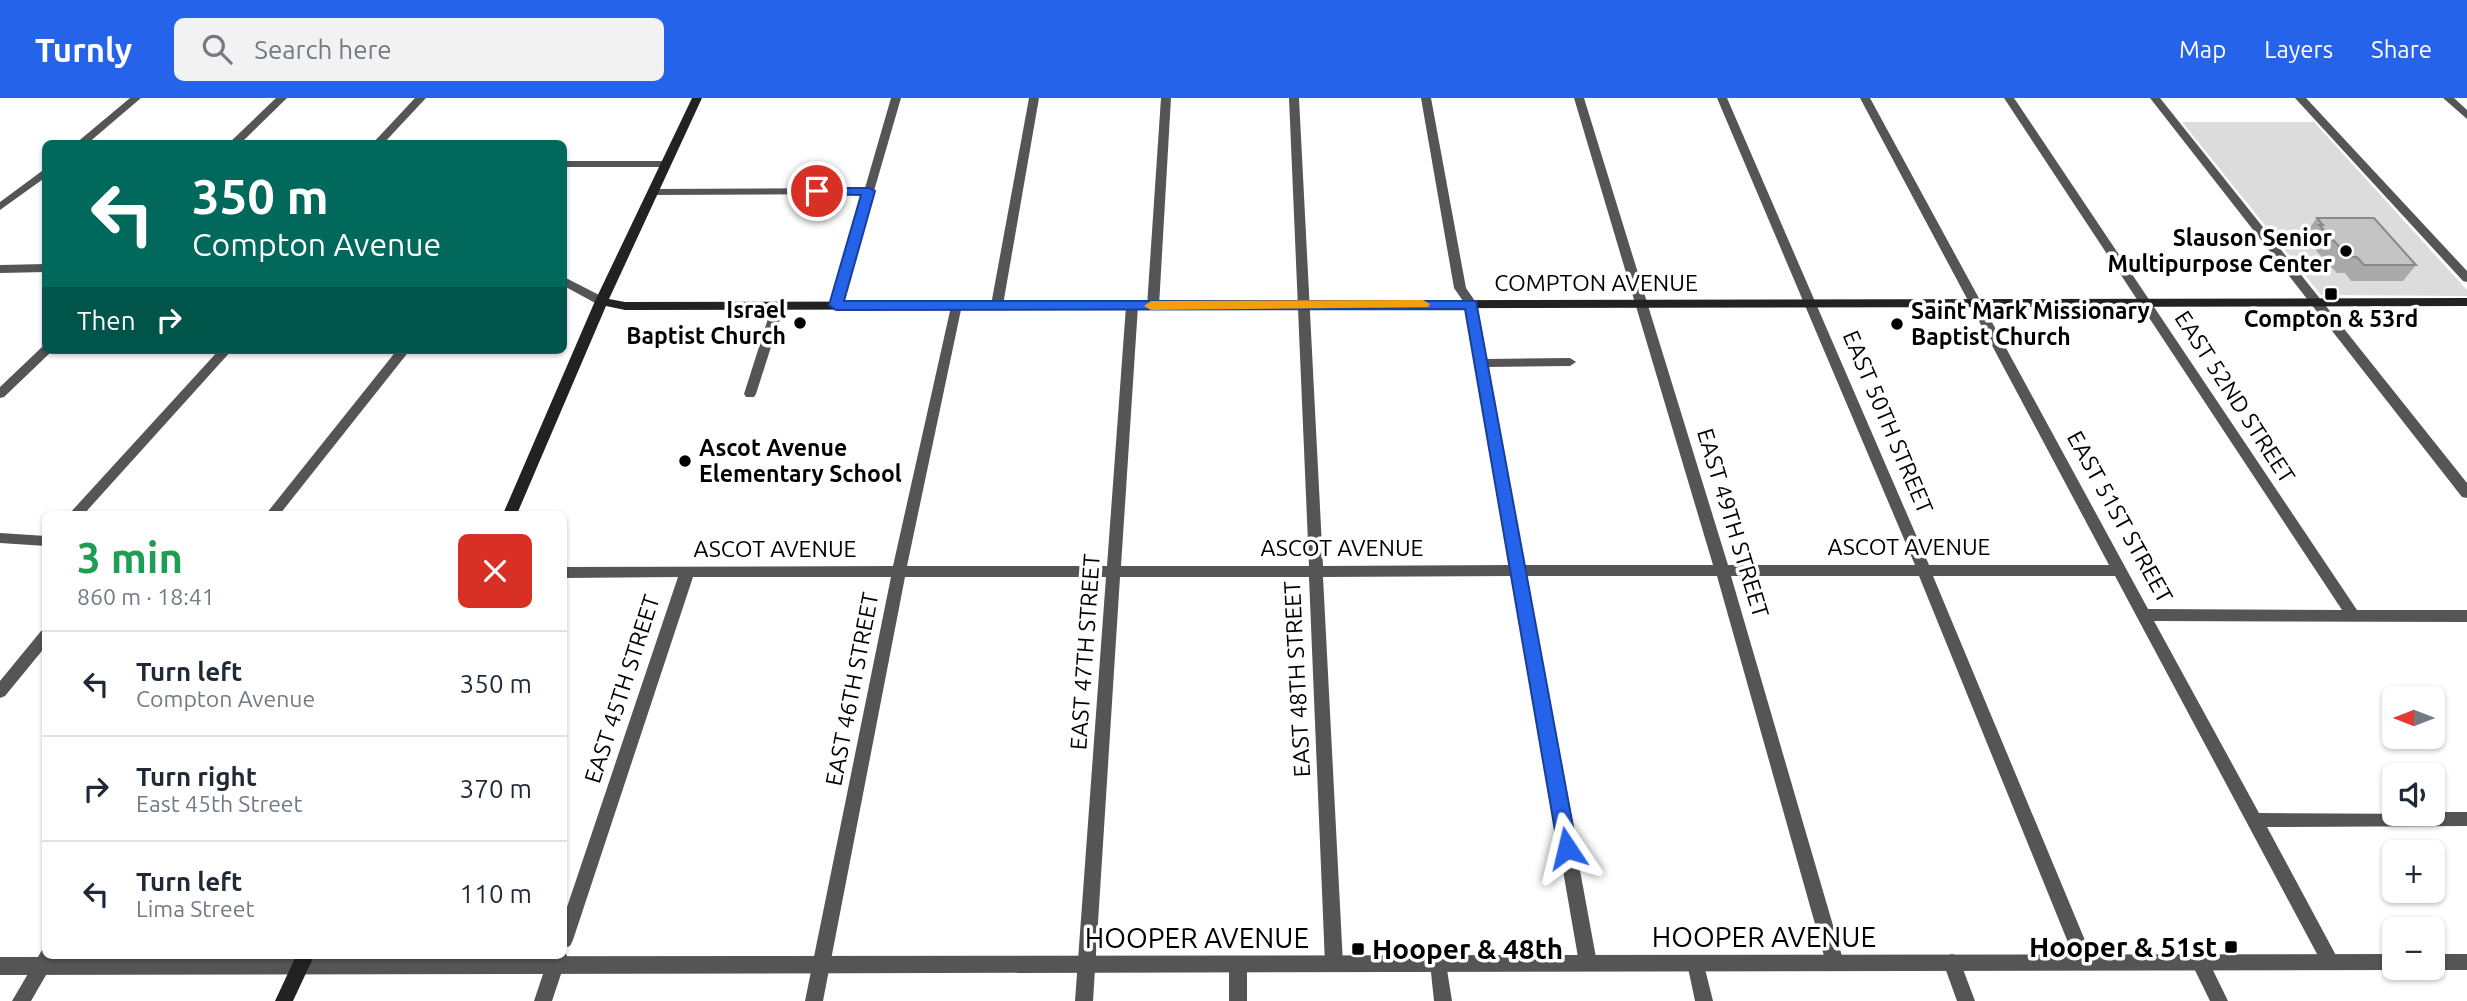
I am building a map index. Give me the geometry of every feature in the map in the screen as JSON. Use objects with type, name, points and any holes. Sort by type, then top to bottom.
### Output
[{"type":"main road","points":[[511,511],[601,301],[697,98]]},
{"type":"main road","name":"COMPTON AVENUE","points":[[601,301],[625,306],[2467,302]]},
{"type":"main road","points":[[284,1001],[302,961]]},
{"type":"street","points":[[85,140],[136,98]]},
{"type":"street","points":[[237,140],[282,98]]},
{"type":"street","points":[[381,140],[421,98]]},
{"type":"street","points":[[836,305],[896,98]]},
{"type":"street","points":[[997,305],[1034,98]]},
{"type":"street","points":[[1153,306],[1166,98]]},
{"type":"street","name":"EAST 48TH STREET","points":[[1294,98],[1334,964]]},
{"type":"street","points":[[1426,98],[1460,288],[1471,304],[1588,963]]},
{"type":"street","name":"EAST 49TH STREET","points":[[1579,98],[1722,570],[1835,963]]},
{"type":"street","name":"EAST 50TH STREET","points":[[1722,98],[1924,570],[2085,962]]},
{"type":"street","name":"EAST 51ST STREET","points":[[1865,98],[2330,961]]},
{"type":"street","name":"EAST 52ND STREET","points":[[2010,98],[2353,615]]},
{"type":"street","points":[[2155,98],[2467,493]]},
{"type":"street","points":[[2300,98],[2467,278]]},
{"type":"street","points":[[2448,98],[2466,114]]},
{"type":"street","points":[[567,164],[666,164]]},
{"type":"street","points":[[0,207],[42,174]]},
{"type":"street","points":[[653,192],[869,191]]},
{"type":"street","points":[[0,269],[42,268]]},
{"type":"street","name":"COMPTON AVENUE","points":[[567,283],[601,301]]},
{"type":"street","name":"EAST 46TH STREET","points":[[814,1001],[899,572],[956,305]]},
{"type":"street","points":[[750,394],[778,306]]},
{"type":"street","name":"EAST 47TH STREET","points":[[1084,1001],[1132,306]]},
{"type":"street","points":[[1,393],[42,354]]},
{"type":"street","points":[[79,511],[222,354]]},
{"type":"street","points":[[275,511],[401,354]]},
{"type":"street","points":[[1482,363],[1570,362]]},
{"type":"street","points":[[0,538],[42,541]]},
{"type":"street","name":"ASCOT AVENUE","points":[[567,572],[2121,570]]},
{"type":"street","name":"EAST 45TH STREET","points":[[567,931],[687,573]]},
{"type":"street","points":[[2145,615],[2467,616]]},
{"type":"street","points":[[0,692],[42,640]]},
{"type":"street","points":[[2255,820],[2467,819]]},
{"type":"street","points":[[543,1001],[557,960]]},
{"type":"street","name":"HOOPER AVENUE","points":[[0,966],[44,961],[557,960],[822,965],[2382,962]]},
{"type":"street","points":[[20,1001],[44,961]]},
{"type":"street","points":[[1952,962],[1966,1001]]},
{"type":"street","points":[[2200,962],[2218,1001]]},
{"type":"street","points":[[2445,962],[2467,962]]},
{"type":"street","points":[[1439,963],[1443,1001]]},
{"type":"street","points":[[1696,963],[1704,1001]]},
{"type":"street","points":[[1238,964],[1238,1001]]},
{"type":"shaded area","points":[[2182,122],[2314,122],[2467,290],[2467,296],[2321,295]]},
{"type":"building","points":[[2317,218],[2374,218],[2416,265],[2364,265],[2357,257],[2349,257],[2319,225],[2323,225]]},
{"type":"slow traffic","points":[[1151,306],[1423,304]]},
{"type":"place","name":"Slauson Senior Multipurpose Center","points":[[2346,251]]},
{"type":"place","name":"Compton & 53rd","points":[[2331,294]]},
{"type":"place","name":"Israel Baptist Church","points":[[800,323]]},
{"type":"place","name":"Saint Mark Missionary Baptist Church","points":[[1897,324]]},
{"type":"place","name":"Ascot Avenue Elementary School","points":[[685,461]]},
{"type":"place","name":"Hooper & 51st","points":[[2231,947]]},
{"type":"place","name":"Hooper & 48th","points":[[1358,949]]},
{"type":"route","points":[[817,191],[869,191],[836,305],[1471,304],[1520,569],[1567,848]]}]
